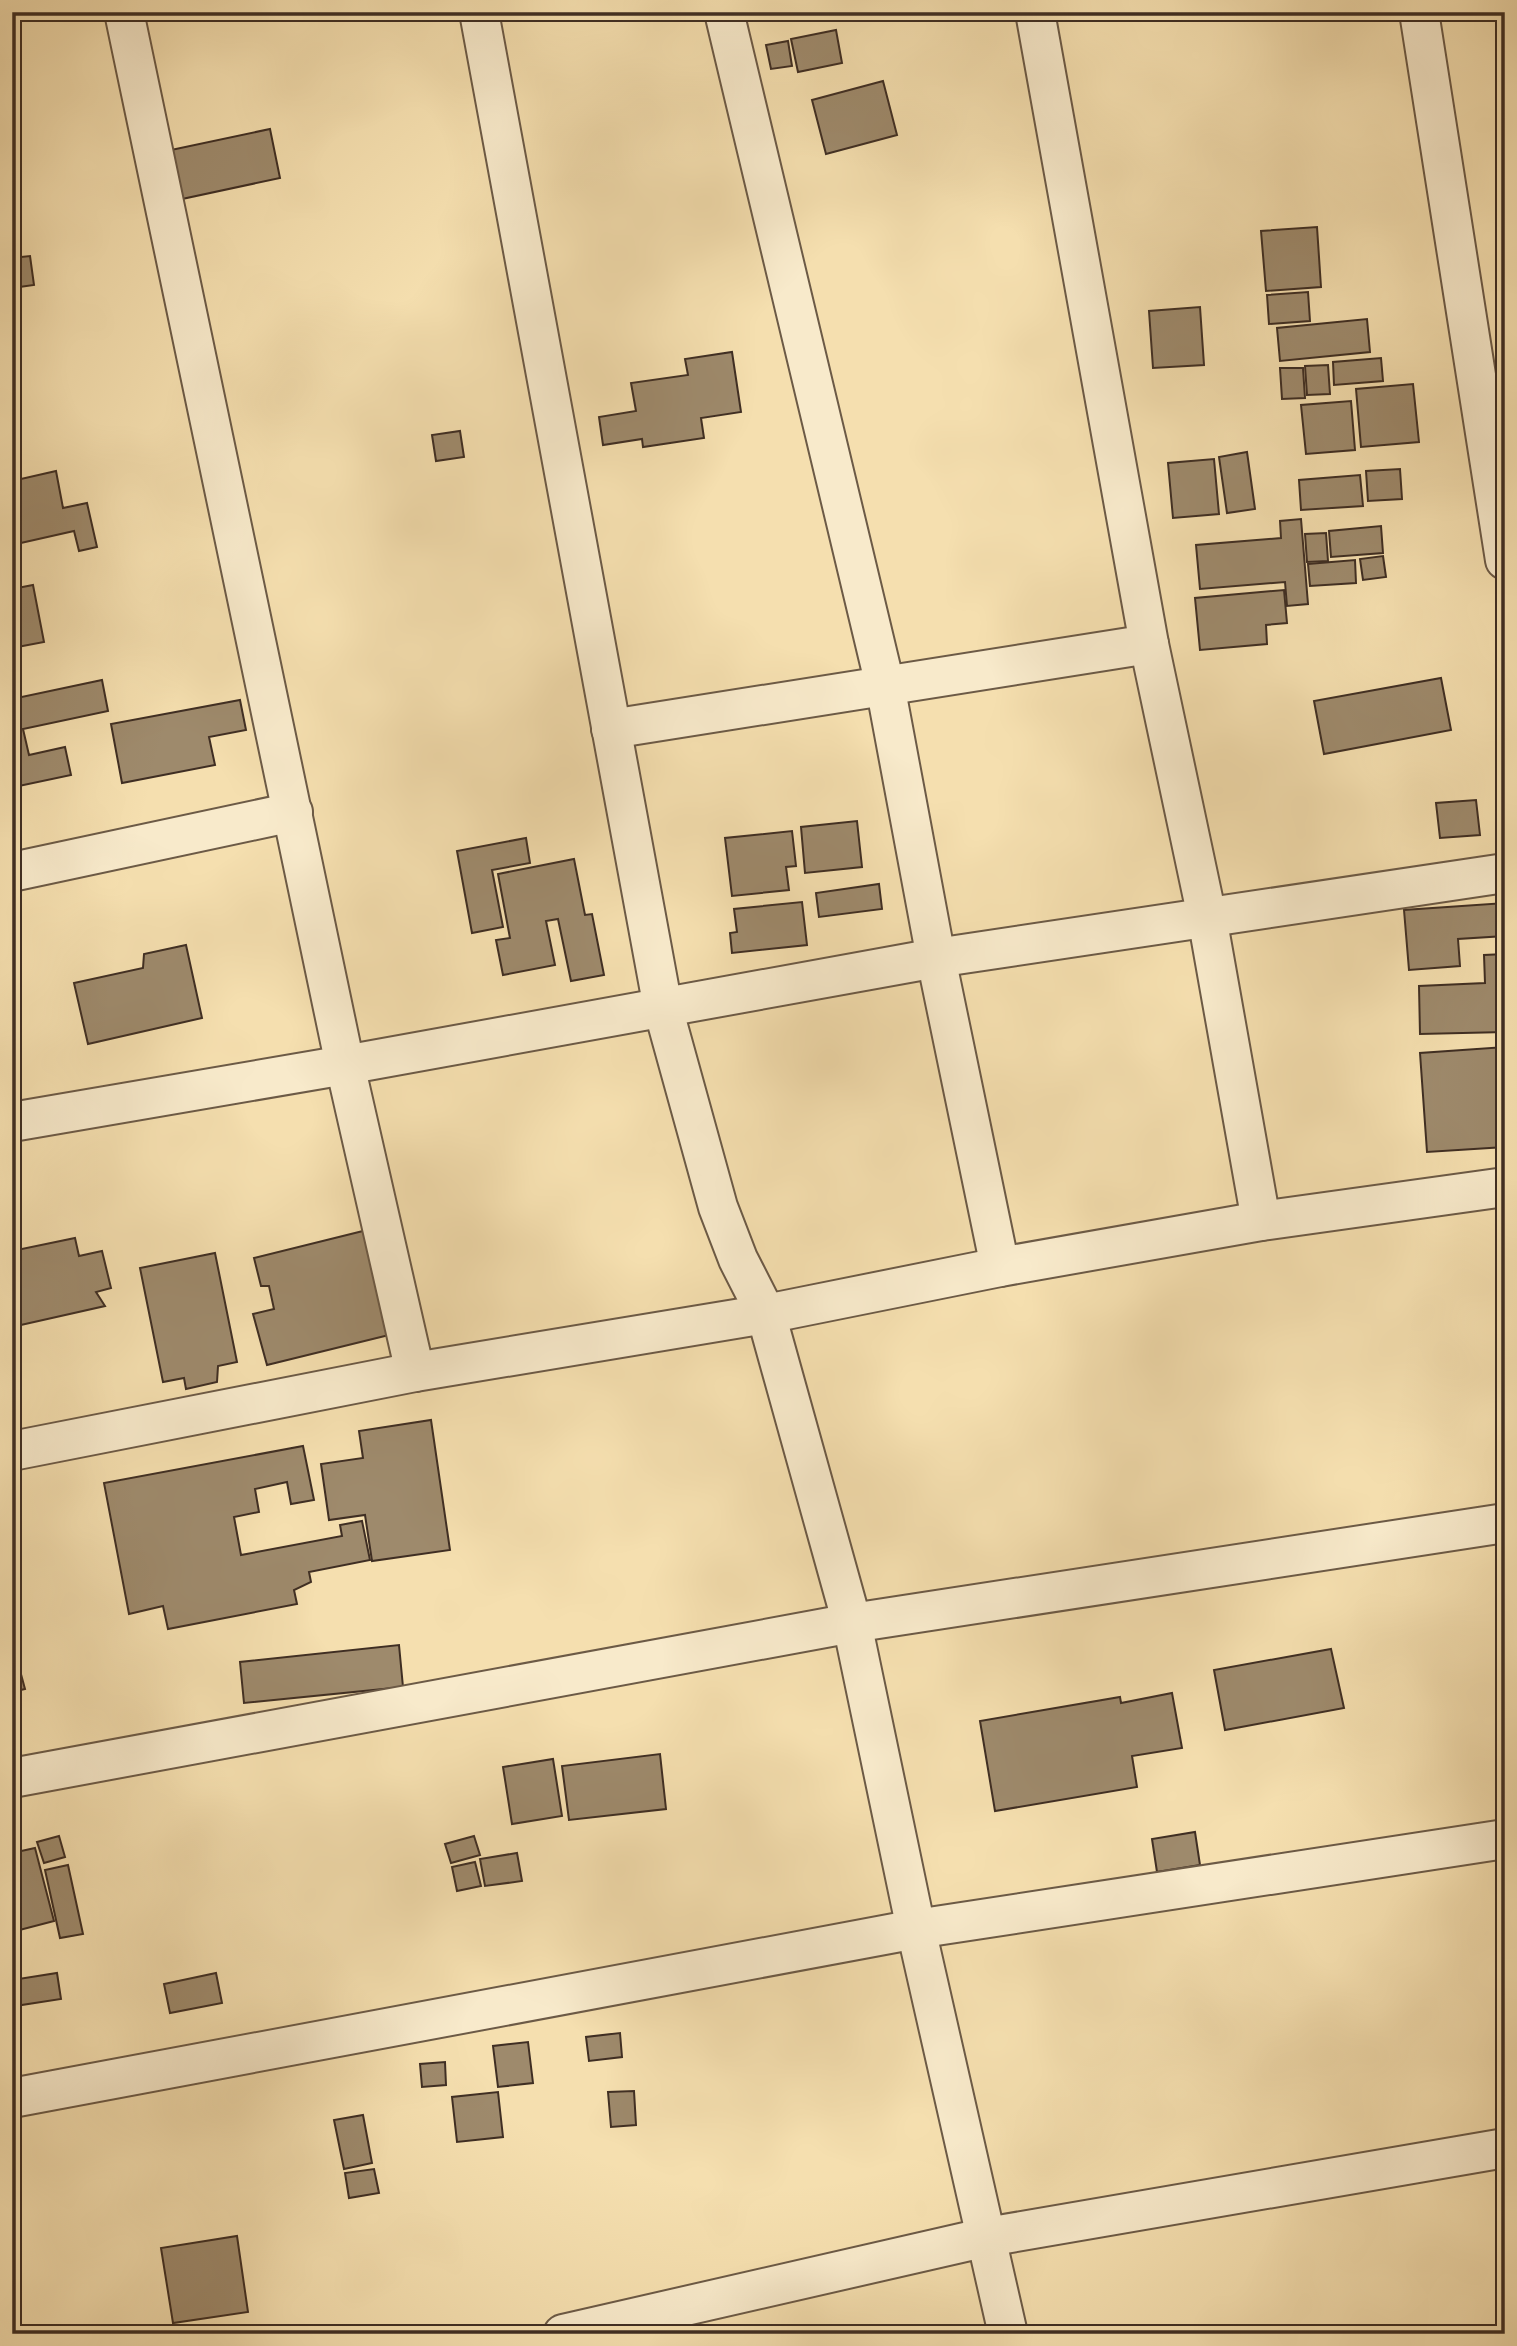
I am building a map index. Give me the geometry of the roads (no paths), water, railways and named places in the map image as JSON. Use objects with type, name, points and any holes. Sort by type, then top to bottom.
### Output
[{"type":"street","points":[[124,12],[345,1065],[415,1372]]},
{"type":"street","points":[[479,12],[663,1008],[718,1207],[738,1259],[766,1314],[852,1623],[916,1929],[1008,2334]]},
{"type":"street","points":[[724,12],[885,685],[936,958],[1000,1267]]},
{"type":"street","points":[[1035,12],[1149,644],[1207,917],[1261,1221]]},
{"type":"street","points":[[1419,12],[1505,560]]},
{"type":"street","points":[[611,729],[1149,644]]},
{"type":"street","points":[[12,872],[293,812]]},
{"type":"street","points":[[12,1122],[936,958],[1505,873]]},
{"type":"street","points":[[12,1451],[415,1372],[766,1314],[1000,1267],[1261,1221],[1505,1187]]},
{"type":"street","points":[[12,1778],[852,1623],[1505,1523]]},
{"type":"street","points":[[12,2098],[916,1929],[1505,1839]]},
{"type":"street","points":[[564,2334],[987,2237],[1505,2148]]}]
